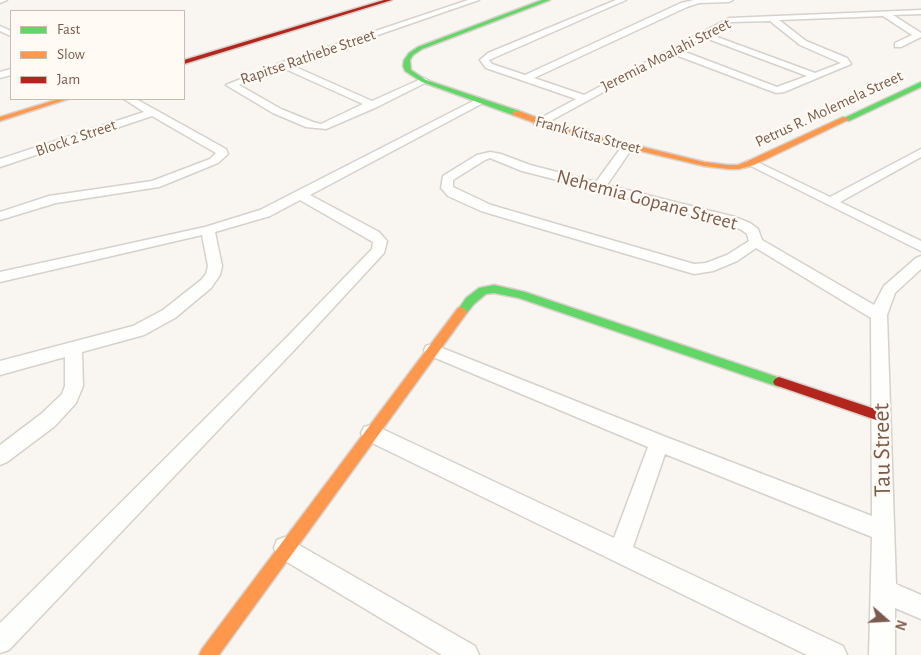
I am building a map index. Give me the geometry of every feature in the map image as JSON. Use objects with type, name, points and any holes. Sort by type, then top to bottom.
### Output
[{"type":"street","points":[[185,62],[389,0]]},
{"type":"street","name":"Rapitse Rathebe Street","points":[[424,81],[327,126],[315,126],[277,111],[231,85],[283,65],[475,0]]},
{"type":"street","name":"Frank Kitsa Street","points":[[548,0],[415,51],[407,60],[406,66],[408,71],[424,81],[539,123],[627,147],[717,166],[739,167],[751,163]]},
{"type":"street","points":[[584,98],[489,66],[484,60],[491,55],[622,0]]},
{"type":"street","points":[[526,78],[684,5],[699,1],[729,0]]},
{"type":"street","name":"Jeremia Moalahi Street","points":[[539,123],[729,20],[921,12]]},
{"type":"street","points":[[884,13],[918,35],[898,45]]},
{"type":"street","points":[[672,50],[776,90],[781,90],[847,63],[841,58],[803,43],[770,17]]},
{"type":"street","points":[[702,34],[815,76]]},
{"type":"street","points":[[283,65],[373,105]]},
{"type":"street","name":"Petrus R. Molemela Street","points":[[751,163],[921,84]]},
{"type":"street","points":[[0,119],[62,100]]},
{"type":"street","points":[[0,216],[54,199],[155,184],[214,161],[222,154],[222,151],[217,148],[131,100]]},
{"type":"street","points":[[0,277],[208,230],[265,213],[479,101]]},
{"type":"street","name":"Block 2 Street","points":[[0,163],[153,112]]},
{"type":"street","points":[[600,186],[627,147]]},
{"type":"street","points":[[830,202],[921,152]]},
{"type":"street","name":"Nehemia Gopane Street","points":[[490,155],[497,156],[526,168],[730,220],[745,226],[753,232],[756,242],[732,258],[708,268],[694,269],[486,208],[452,193],[447,188],[446,183],[447,179],[474,161],[490,155]]},
{"type":"street","points":[[751,163],[921,247]]},
{"type":"street","points":[[0,641],[380,250],[380,241],[374,236],[301,195]]},
{"type":"street","points":[[0,368],[138,331],[151,325],[206,284],[214,275],[208,230]]},
{"type":"street","points":[[756,242],[880,315]]},
{"type":"street","name":"Tau Street","points":[[882,655],[884,591],[880,315],[883,301],[889,290],[921,261]]},
{"type":"street","points":[[208,655],[432,350],[470,300],[483,291],[494,289],[521,295],[882,417]]},
{"type":"street","points":[[0,456],[48,420],[70,398],[74,386],[74,349]]},
{"type":"street","points":[[432,350],[659,443],[883,531]]},
{"type":"street","points":[[371,433],[834,655]]},
{"type":"street","points":[[620,552],[659,443]]},
{"type":"street","points":[[285,548],[466,655]]},
{"type":"street","points":[[884,591],[921,608]]},
{"type":"traffic: fast","points":[[516,113],[424,81],[408,71],[406,66],[407,60],[411,54],[420,48],[547,0]]},
{"type":"traffic: fast","points":[[846,119],[921,84]]},
{"type":"traffic: fast","points":[[462,311],[470,301],[483,291],[494,289],[521,295],[779,382]]},
{"type":"traffic: slow","points":[[0,119],[62,100]]},
{"type":"traffic: slow","points":[[516,113],[563,130],[704,164],[728,167],[739,167],[751,163],[846,119]]},
{"type":"traffic: slow","points":[[208,655],[462,311]]},
{"type":"traffic: jam","points":[[185,62],[389,0]]},
{"type":"traffic: jam","points":[[779,382],[882,417]]}]
